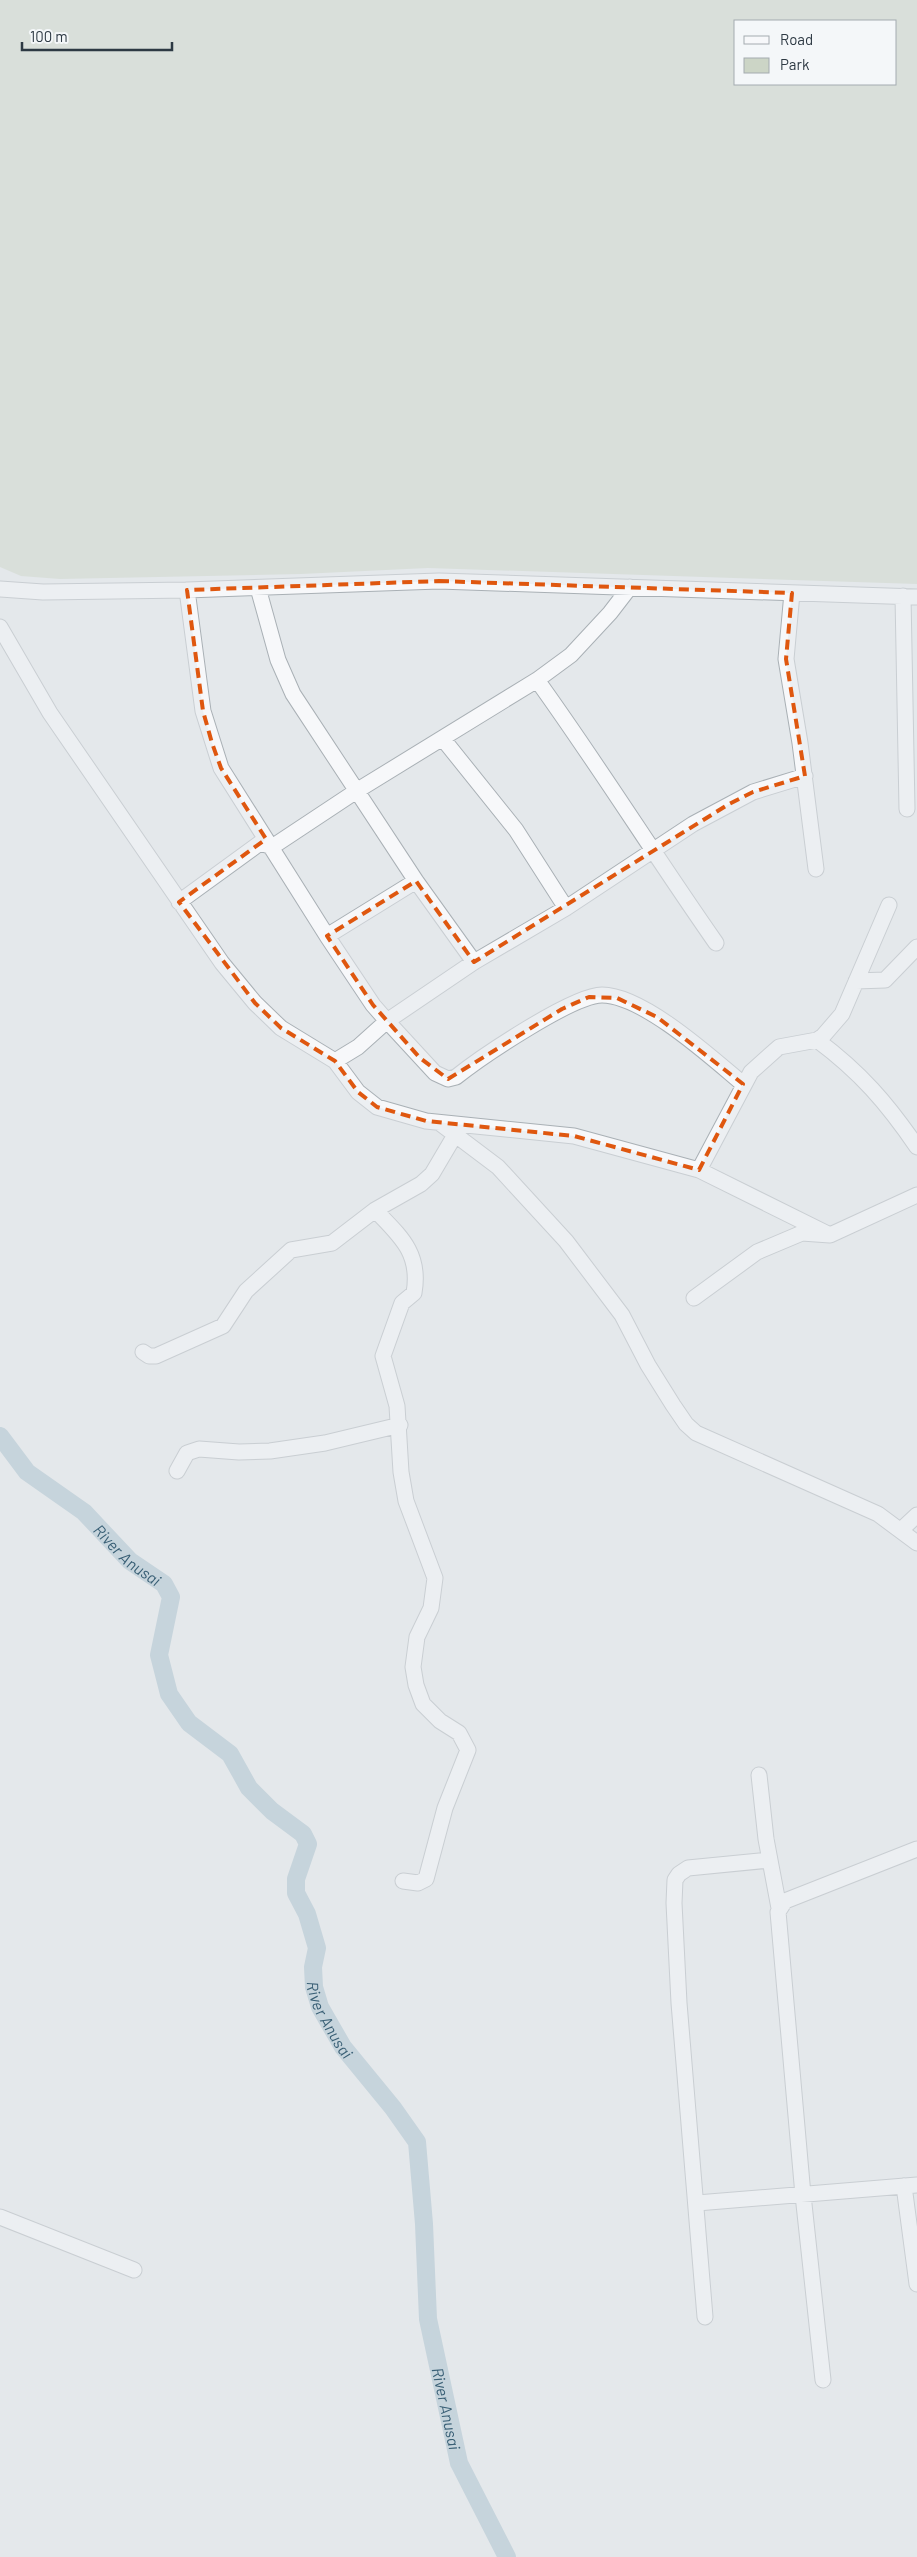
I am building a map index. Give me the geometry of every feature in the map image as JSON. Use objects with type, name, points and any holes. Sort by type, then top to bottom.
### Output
[{"type":"street","points":[[0,589],[43,592],[187,590],[439,581],[910,596],[907,809]]},
{"type":"street","points":[[272,847],[358,790],[537,680],[571,654],[610,613],[630,586]]},
{"type":"street","points":[[258,588],[278,660],[293,694],[358,790],[416,881],[474,962]]},
{"type":"street","points":[[187,590],[203,711],[221,768],[373,1005],[420,1058],[442,1077],[448,1079],[456,1077],[562,1009],[590,997],[602,995],[617,998],[657,1017],[692,1041],[743,1084]]},
{"type":"street","points":[[792,593],[786,659],[805,776],[816,869]]},
{"type":"street","points":[[0,627],[50,713],[139,839],[179,902],[255,1003],[281,1028],[335,1061],[358,1092],[377,1107],[440,1123],[574,1136],[699,1170],[830,1235]]},
{"type":"street","points":[[537,680],[597,763],[651,850],[716,944]]},
{"type":"street","points":[[443,738],[516,830],[566,908]]},
{"type":"street","points":[[335,1061],[358,1046],[387,1021],[474,962],[566,908],[651,850],[753,792],[805,776]]},
{"type":"street","points":[[179,902],[260,843],[272,847]]},
{"type":"street","points":[[327,936],[416,881]]},
{"type":"street","points":[[699,1170],[743,1084],[759,1064],[779,1047],[817,1040],[830,1029],[842,1014],[889,905]]},
{"type":"street","points":[[856,981],[885,980],[891,976],[917,946]]},
{"type":"street","points":[[817,1040],[848,1063],[867,1082],[893,1110],[917,1147]]},
{"type":"street","points":[[440,1123],[498,1167],[566,1241],[622,1315],[648,1365],[686,1424],[696,1433],[717,1444],[878,1514],[917,1543]]},
{"type":"street","points":[[142,1352],[149,1356],[156,1356],[223,1326],[246,1291],[292,1250],[332,1242],[375,1210],[428,1179],[455,1135]]},
{"type":"street","points":[[694,1298],[757,1252],[802,1233],[830,1235],[917,1195]]},
{"type":"street","points":[[375,1210],[402,1239],[411,1255],[415,1268],[414,1293],[402,1303],[383,1356],[394,1388],[400,1425],[401,1472],[406,1501],[436,1578],[431,1608],[417,1636],[414,1650],[416,1685],[419,1697],[429,1712],[459,1733],[468,1750],[445,1808],[426,1879],[418,1883],[403,1881]]},
{"type":"street","points":[[177,1471],[188,1453],[199,1449],[239,1452],[270,1451],[325,1443],[400,1425]]},
{"type":"street","points":[[901,1530],[917,1515]]},
{"type":"street","points":[[759,1775],[770,1860],[779,1908],[803,2195],[823,2380]]},
{"type":"street","points":[[779,1908],[785,1901],[862,1873],[917,1849]]},
{"type":"street","points":[[705,2318],[679,2003],[674,1903],[675,1880],[679,1874],[688,1868],[770,1860]]},
{"type":"street","points":[[696,2203],[911,2185],[917,2284]]},
{"type":"street","points":[[0,2217],[134,2270]]},
{"type":"highlighted area","points":[[439,581],[792,593],[786,659],[805,776],[753,792],[729,804],[474,962],[416,881],[327,936],[373,1005],[420,1058],[448,1079],[562,1009],[589,997],[617,998],[657,1017],[743,1084],[699,1170],[574,1136],[426,1121],[377,1107],[358,1092],[335,1061],[281,1028],[255,1003],[179,902],[266,839],[221,768],[212,743],[203,711],[187,590]]},
{"type":"green space","points":[[0,0],[917,0],[917,584],[428,568],[301,574],[60,579],[21,576],[0,567]]},
{"type":"waterway","name":"River Anusai","points":[[0,1436],[27,1472],[84,1512],[130,1561],[164,1584],[171,1597],[159,1655],[169,1694],[189,1723],[230,1754],[249,1788],[272,1811],[303,1834],[308,1844],[296,1879],[296,1893],[307,1914],[317,1948],[313,1967],[314,1987],[320,2007],[343,2047],[393,2108],[417,2142],[424,2224],[428,2319],[459,2463],[507,2557]]}]
